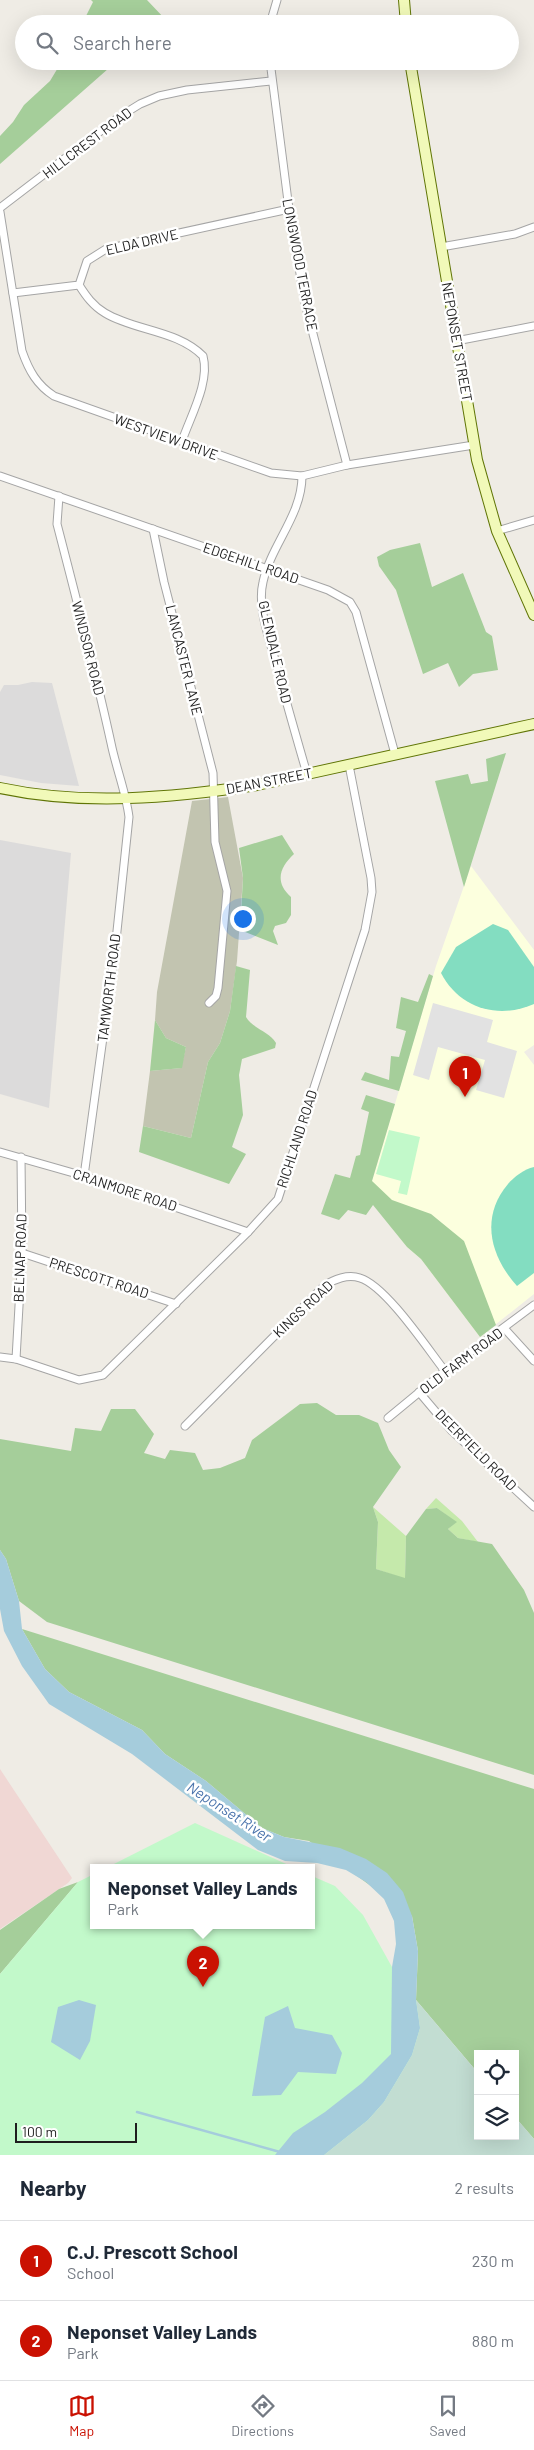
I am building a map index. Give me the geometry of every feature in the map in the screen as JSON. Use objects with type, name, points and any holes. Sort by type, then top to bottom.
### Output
[{"type":"main road","points":[[404,0],[405,15]]},
{"type":"main road","name":"NEPONSET STREET","points":[[412,70],[474,445],[497,531],[534,615]]},
{"type":"main road","name":"DEAN STREET","points":[[0,788],[62,796],[127,798],[214,791],[307,774],[534,724]]},
{"type":"street","points":[[273,15],[278,0]]},
{"type":"street","name":"LONGWOOD TERRACE","points":[[270,70],[289,209],[305,303],[347,465]]},
{"type":"street","name":"HILLCREST ROAD","points":[[0,210],[140,104],[159,96],[187,90],[271,81]]},
{"type":"street","name":"ELDA DRIVE","points":[[78,285],[87,261],[106,249],[289,209]]},
{"type":"street","name":"WESTVIEW DRIVE","points":[[0,210],[22,352],[29,370],[46,391],[54,396],[122,422],[271,473],[302,476],[347,465],[474,445]]},
{"type":"street","points":[[441,247],[515,234],[534,227]]},
{"type":"street","points":[[13,293],[78,285],[90,301],[105,313],[183,342],[203,356],[206,367],[204,379],[182,441]]},
{"type":"street","points":[[456,341],[534,326]]},
{"type":"street","name":"EDGEHILL ROAD","points":[[0,476],[328,590],[350,602],[356,612],[394,754]]},
{"type":"street","name":"GLENDALE ROAD","points":[[302,476],[302,491],[297,506],[267,570],[262,592],[268,630],[307,774]]},
{"type":"street","name":"WINDSOR ROAD","points":[[59,496],[57,524],[98,687],[118,778],[127,798]]},
{"type":"street","points":[[497,531],[534,520]]},
{"type":"street","name":"LANCASTER LANE","points":[[153,529],[164,582],[213,773],[215,842],[227,891],[218,988],[216,996],[209,1003]]},
{"type":"street","name":"RICHLAND ROAD","points":[[0,1357],[16,1359],[79,1380],[103,1375],[248,1232],[278,1199],[365,930],[370,907],[371,878],[349,765]]},
{"type":"street","name":"TAMWORTH ROAD","points":[[84,1176],[125,868],[129,817],[127,798]]},
{"type":"street","name":"CRANMORE ROAD","points":[[0,1152],[84,1176],[248,1232]]},
{"type":"street","name":"BELNAP ROAD","points":[[16,1359],[22,1253],[21,1157]]},
{"type":"street","name":"PRESCOTT ROAD","points":[[22,1253],[176,1304]]},
{"type":"street","name":"KINGS ROAD","points":[[185,1426],[324,1286],[334,1279],[352,1276],[373,1285],[445,1371]]},
{"type":"street","name":"OLD FARM ROAD","points":[[388,1418],[445,1371],[534,1305]]},
{"type":"street","points":[[504,1328],[534,1361]]},
{"type":"street","name":"DEERFIELD ROAD","points":[[419,1392],[452,1431],[534,1508]]},
{"type":"shaded area","points":[[32,682],[52,683],[79,786],[41,783],[0,775],[0,692],[4,685]]},
{"type":"shaded area","points":[[228,797],[243,878],[237,961],[230,1011],[220,1043],[208,1062],[191,1138],[143,1126],[150,1071],[181,1068],[186,1047],[166,1038],[155,1020],[157,992],[192,801]]},
{"type":"shaded area","points":[[0,840],[71,853],[49,1108],[0,1094]]},
{"type":"shaded area","points":[[471,866],[534,950],[534,1045],[524,1052],[534,1065],[534,1294],[480,1337],[421,1259],[407,1247],[362,1190],[372,1181],[436,966]]},
{"type":"shaded area","points":[[433,1003],[493,1020],[487,1042],[517,1051],[504,1098],[476,1090],[485,1060],[438,1047],[429,1080],[413,1075]]},
{"type":"shaded area","points":[[0,1769],[72,1878],[68,1883],[0,1929]]},
{"type":"shaded area","points":[[416,2000],[474,2068],[474,2140],[519,2140],[519,2122],[534,2139],[534,2155],[324,2155],[368,2120],[384,2102],[412,2055],[420,2028]]},
{"type":"green space","points":[[91,0],[147,0],[161,15],[86,15],[93,2]]},
{"type":"green space","points":[[57,70],[107,70],[0,164],[0,136],[13,122],[24,105],[50,81]]},
{"type":"green space","points":[[420,543],[432,587],[463,573],[486,632],[492,636],[498,670],[473,674],[459,687],[448,663],[423,674],[396,590],[379,566],[377,557],[390,550]]},
{"type":"green space","points":[[506,753],[464,887],[435,781],[468,774],[471,784],[488,781],[486,759]]},
{"type":"green space","points":[[282,835],[294,854],[282,869],[282,886],[291,897],[291,915],[286,923],[275,926],[273,931],[278,945],[240,930],[243,878],[239,848]]},
{"type":"green space","points":[[493,924],[508,930],[534,967],[534,1004],[507,1011],[481,1008],[458,995],[441,973],[456,947]]},
{"type":"green space","points":[[236,966],[250,970],[246,1017],[276,1043],[275,1048],[242,1059],[239,1075],[243,1115],[232,1147],[246,1154],[229,1184],[139,1152],[143,1126],[191,1138],[208,1062],[220,1043],[230,1011]]},
{"type":"green space","points":[[429,974],[433,976],[399,1091],[361,1080],[365,1072],[389,1080],[391,1056],[399,1057],[406,1031],[396,1028],[401,997],[418,1002]]},
{"type":"green space","points":[[155,1020],[166,1038],[186,1047],[182,1068],[150,1071]]},
{"type":"green space","points":[[366,1095],[395,1104],[372,1181],[392,1200],[431,1214],[464,1241],[496,1325],[480,1337],[421,1259],[407,1247],[373,1205],[366,1215],[348,1210],[339,1220],[321,1214],[335,1174],[350,1178],[356,1156],[360,1155],[369,1112],[361,1109]]},
{"type":"green space","points":[[389,1130],[420,1137],[407,1195],[398,1193],[401,1181],[376,1174]]},
{"type":"green space","points":[[534,1167],[534,1273],[517,1286],[500,1262],[492,1236],[491,1223],[499,1197],[508,1184],[520,1174]]},
{"type":"green space","points":[[317,1403],[336,1415],[359,1415],[378,1423],[389,1450],[401,1467],[373,1507],[378,1522],[376,1569],[405,1578],[406,1536],[426,1509],[437,1508],[457,1522],[448,1529],[458,1538],[492,1544],[524,1590],[534,1613],[534,1775],[47,1622],[19,1601],[6,1559],[0,1550],[0,1439],[71,1451],[75,1428],[101,1431],[111,1409],[135,1409],[154,1434],[144,1453],[165,1459],[170,1450],[195,1453],[203,1470],[220,1468],[245,1458],[252,1440],[300,1404]]},
{"type":"green space","points":[[436,1498],[462,1521],[478,1542],[458,1538],[448,1529],[456,1522],[437,1508],[426,1509]]},
{"type":"green space","points":[[373,1507],[406,1536],[405,1579],[376,1569],[378,1522]]},
{"type":"green space","points":[[22,1629],[534,1789],[534,2139],[519,2122],[519,2050],[474,2050],[474,2068],[416,2000],[418,1951],[412,1916],[309,1841],[284,1837],[262,1828],[206,1781],[165,1754],[142,1730],[69,1692],[45,1669]]},
{"type":"green space","points":[[195,1823],[286,1864],[114,1864]]},
{"type":"green space","points":[[90,1876],[90,1929],[315,1929],[315,1877],[335,1886],[363,1915],[392,1967],[416,2000],[420,2028],[412,2055],[384,2102],[368,2120],[324,2155],[0,2155],[0,1974],[78,1882]]},
{"type":"green space","points":[[78,1882],[0,1974],[0,1930],[59,1889]]},
{"type":"water","name":"Neponset River","points":[[0,1550],[6,1559],[19,1601],[22,1629],[45,1669],[69,1692],[142,1730],[165,1754],[206,1781],[262,1828],[284,1837],[340,1848],[366,1859],[387,1873],[403,1892],[412,1916],[418,1951],[416,2000],[420,2028],[412,2055],[384,2102],[368,2120],[324,2155],[275,2155],[293,2133],[325,2112],[362,2083],[391,2054],[392,1967],[396,1944],[394,1921],[384,1899],[366,1882],[346,1870],[317,1863],[285,1861],[258,1850],[132,1754],[49,1704],[22,1666],[4,1631],[0,1609]]},
{"type":"water","points":[[79,2000],[96,2005],[90,2041],[80,2060],[51,2042],[58,2007]]},
{"type":"water","points":[[288,2006],[295,2028],[332,2035],[342,2053],[336,2074],[298,2072],[281,2095],[252,2096],[265,2017]]},
{"type":"waterway","points":[[137,2112],[280,2152]]},
{"type":"place","name":"C.J. Prescott School","points":[[465,1097]]},
{"type":"place","name":"Neponset Valley Lands","points":[[203,1987]]}]
